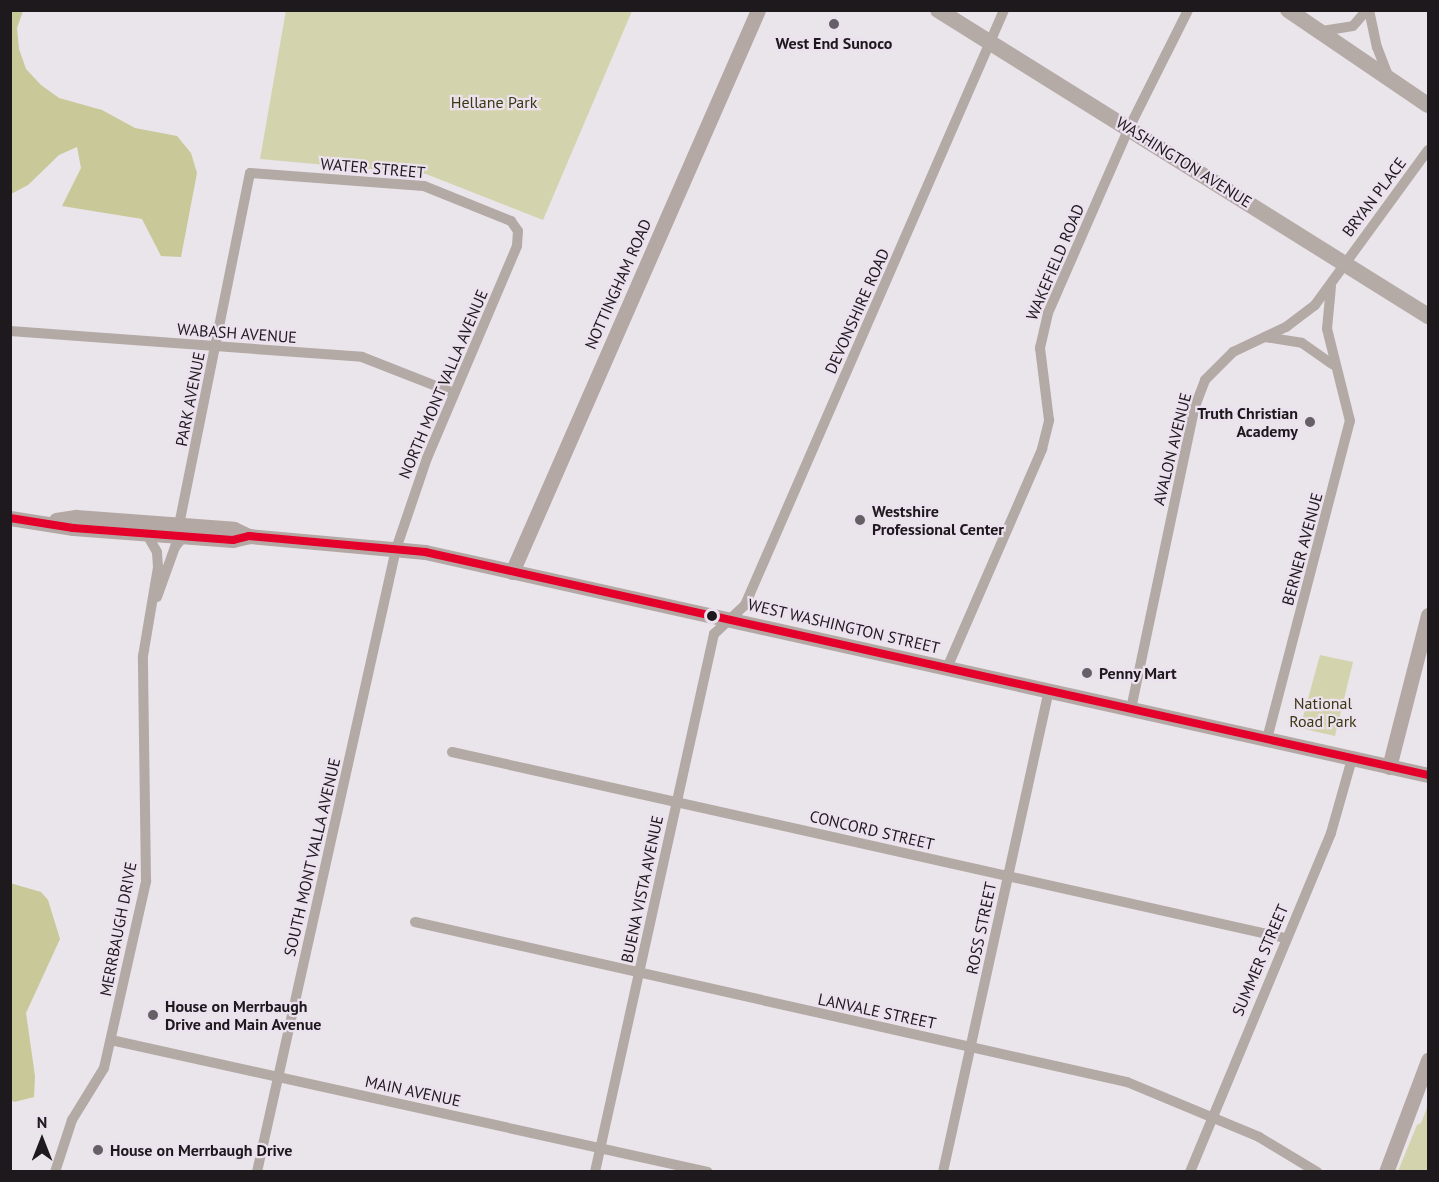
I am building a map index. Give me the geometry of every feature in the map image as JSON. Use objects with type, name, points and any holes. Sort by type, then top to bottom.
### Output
[{"type":"main road","name":"WASHINGTON AVENUE","points":[[938,10],[1344,261],[1428,316]]},
{"type":"main road","points":[[1288,10],[1428,105]]},
{"type":"street","name":"NOTTINGHAM ROAD","points":[[512,572],[758,10]]},
{"type":"street","name":"DEVONSHIRE ROAD","points":[[730,619],[745,605],[1004,10]]},
{"type":"street","name":"WAKEFIELD ROAD","points":[[947,668],[1042,449],[1050,420],[1040,348],[1045,323],[1129,128],[1188,10]]},
{"type":"street","points":[[1322,31],[1353,26],[1368,10]]},
{"type":"street","points":[[1368,10],[1377,47],[1389,78]]},
{"type":"street","name":"BRYAN PLACE","points":[[1344,261],[1428,150]]},
{"type":"street","name":"WATER STREET","points":[[250,173],[424,186],[502,215],[518,231]]},
{"type":"street","name":"PARK AVENUE","points":[[181,530],[250,173]]},
{"type":"street","name":"NORTH MONT VALLA AVENUE","points":[[396,549],[454,393],[517,246],[518,231]]},
{"type":"street","name":"AVALON AVENUE","points":[[1131,709],[1194,409],[1205,380],[1222,361],[1262,337],[1301,318],[1331,283],[1344,261]]},
{"type":"street","name":"BERNER AVENUE","points":[[1267,739],[1348,435],[1349,406],[1334,366],[1329,339],[1331,283]]},
{"type":"street","name":"WABASH AVENUE","points":[[10,331],[362,357],[454,393]]},
{"type":"street","points":[[1262,337],[1302,343],[1329,339]]},
{"type":"street","points":[[1302,343],[1334,366]]},
{"type":"street","name":"WEST WASHINGTON STREET","points":[[43,521],[76,517],[181,530],[233,540],[249,536],[396,549],[730,619],[1428,775]]},
{"type":"street","name":"WEST WASHINGTON STREET","points":[[10,518],[146,533],[181,530]]},
{"type":"street","name":"MERRBAUGH DRIVE","points":[[151,608],[181,530]]},
{"type":"street","name":"MERRBAUGH DRIVE","points":[[55,1172],[64,1138],[104,1068],[148,860],[143,656],[158,559],[146,533]]},
{"type":"street","name":"SOUTH MONT VALLA AVENUE","points":[[257,1172],[396,549]]},
{"type":"street","points":[[1389,766],[1428,615]]},
{"type":"street","name":"BUENA VISTA AVENUE","points":[[595,1172],[714,634],[730,619]]},
{"type":"street","name":"ROSS STREET","points":[[943,1172],[1049,691]]},
{"type":"street","name":"CONCORD STREET","points":[[452,752],[1285,938]]},
{"type":"street","name":"SUMMER STREET","points":[[1190,1172],[1210,1118],[1331,833],[1352,759]]},
{"type":"street","name":"LANVALE STREET","points":[[415,922],[1127,1082],[1280,1148],[1317,1172]]},
{"type":"street","name":"MAIN AVENUE","points":[[111,1040],[708,1172]]},
{"type":"street","points":[[1386,1172],[1428,1060]]},
{"type":"green space","name":"Hellane Park","points":[[286,10],[632,11],[543,220],[426,174],[260,159]]},
{"type":"green space","name":"National Road Park","points":[[1320,655],[1353,662],[1335,736],[1300,728]]},
{"type":"green space","points":[[1428,1105],[1428,1171],[1398,1171],[1417,1125],[1421,1123]]},
{"type":"shaded area","points":[[11,10],[23,11],[17,28],[19,49],[26,69],[41,85],[59,98],[102,110],[135,128],[177,136],[191,153],[197,173],[181,257],[161,256],[142,219],[62,206],[81,168],[77,147],[59,155],[28,185],[11,194]]},
{"type":"shaded area","points":[[10,883],[41,892],[48,900],[60,939],[26,1013],[35,1076],[34,1097],[14,1102],[10,1099]]},
{"type":"transit line","points":[[10,518],[73,528],[233,540],[249,536],[425,552],[1428,775]]},
{"type":"place","name":"West End Sunoco","points":[[834,24]]},
{"type":"place","name":"Truth Christian Academy","points":[[1310,422]]},
{"type":"place","name":"Westshire Professional Center","points":[[860,520]]},
{"type":"place","name":"Penny Mart","points":[[1087,673]]},
{"type":"place","name":"House on Merrbaugh Drive and Main Avenue","points":[[153,1015]]},
{"type":"place","name":"House on Merrbaugh Drive","points":[[98,1150]]}]
